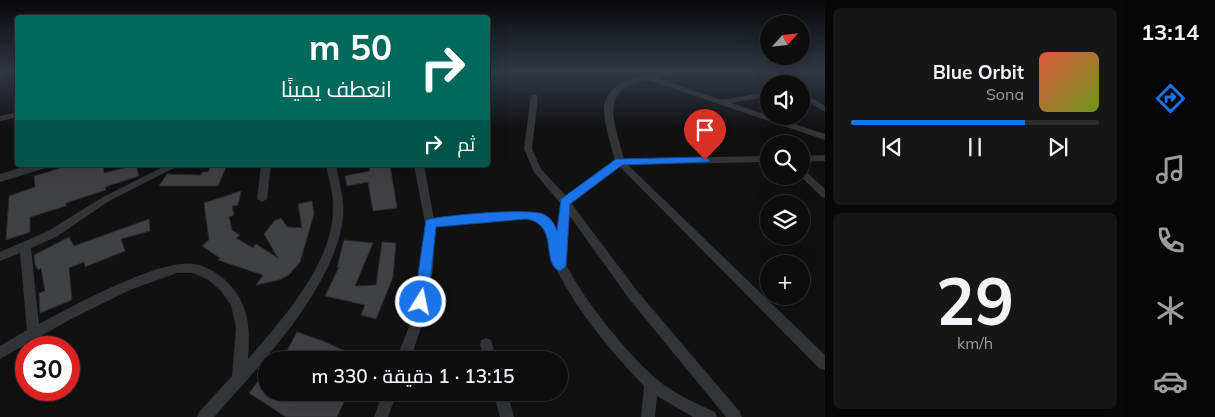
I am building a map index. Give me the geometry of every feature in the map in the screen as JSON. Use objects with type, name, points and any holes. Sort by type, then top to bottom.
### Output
[{"type":"street","points":[[618,90],[610,101],[609,122],[620,162],[825,364]]},
{"type":"street","points":[[688,90],[825,136]]},
{"type":"street","points":[[534,96],[528,142],[531,159],[634,296],[735,417]]},
{"type":"street","points":[[722,102],[760,96]]},
{"type":"street","points":[[810,99],[825,110]]},
{"type":"street","points":[[0,113],[15,109]]},
{"type":"street","points":[[0,119],[15,115]]},
{"type":"street","points":[[810,159],[825,158]]},
{"type":"street","points":[[560,266],[565,202],[620,162],[760,159]]},
{"type":"street","points":[[0,178],[36,167]]},
{"type":"street","points":[[0,257],[52,234],[106,199],[171,167]]},
{"type":"street","points":[[262,199],[266,167]]},
{"type":"street","points":[[204,417],[239,378],[297,307],[318,274],[332,245],[339,216],[331,167]]},
{"type":"street","points":[[406,351],[418,319],[427,270],[430,223],[419,167]]},
{"type":"street","points":[[810,181],[825,195]]},
{"type":"street","points":[[430,223],[526,215],[539,217],[549,224],[560,266],[571,284],[604,328],[651,383],[681,404],[710,417]]},
{"type":"street","points":[[24,247],[34,334]]},
{"type":"street","points":[[0,353],[107,295],[151,276],[173,269],[192,268],[214,276],[232,294],[242,321],[239,378]]},
{"type":"street","points":[[486,344],[488,351]]},
{"type":"street","points":[[648,417],[651,383]]},
{"type":"street","points":[[381,417],[387,401]]},
{"type":"street","points":[[503,401],[507,417]]},
{"type":"building","points":[[64,167],[103,167],[104,173],[128,167],[137,167],[139,176],[105,187],[106,190],[66,203],[66,206],[30,217],[30,232],[6,240],[9,196],[35,187],[34,176]]},
{"type":"building","points":[[210,167],[226,167],[218,186],[159,186],[167,174],[201,175],[202,172],[208,172]]},
{"type":"building","points":[[369,167],[390,167],[397,208],[373,211],[368,182],[347,186],[345,176],[370,171]]},
{"type":"building","points":[[241,191],[238,205],[232,206],[234,215],[229,217],[232,230],[240,235],[236,238],[253,248],[256,244],[278,258],[264,234],[274,221],[281,218],[287,227],[302,228],[298,204],[312,201],[314,214],[300,262],[289,275],[279,280],[256,285],[263,275],[218,260],[220,258],[202,246],[209,240],[204,203]]},
{"type":"building","points":[[149,219],[150,231],[121,239],[125,251],[85,267],[84,262],[69,268],[72,300],[40,313],[39,293],[45,291],[41,268],[38,270],[34,255],[69,237],[74,246]]},
{"type":"building","points":[[344,240],[373,243],[355,286],[376,285],[382,242],[396,243],[393,277],[376,319],[361,315],[365,305],[325,296],[339,267],[337,267]]},
{"type":"building","points":[[297,332],[345,351],[287,351]]},
{"type":"building","points":[[258,381],[258,399],[249,393]]},
{"type":"building","points":[[261,401],[345,401],[337,417],[286,417]]},
{"type":"route","points":[[421,302],[427,270],[430,223],[526,215],[539,217],[549,224],[560,266],[565,202],[620,162],[705,160]]}]
